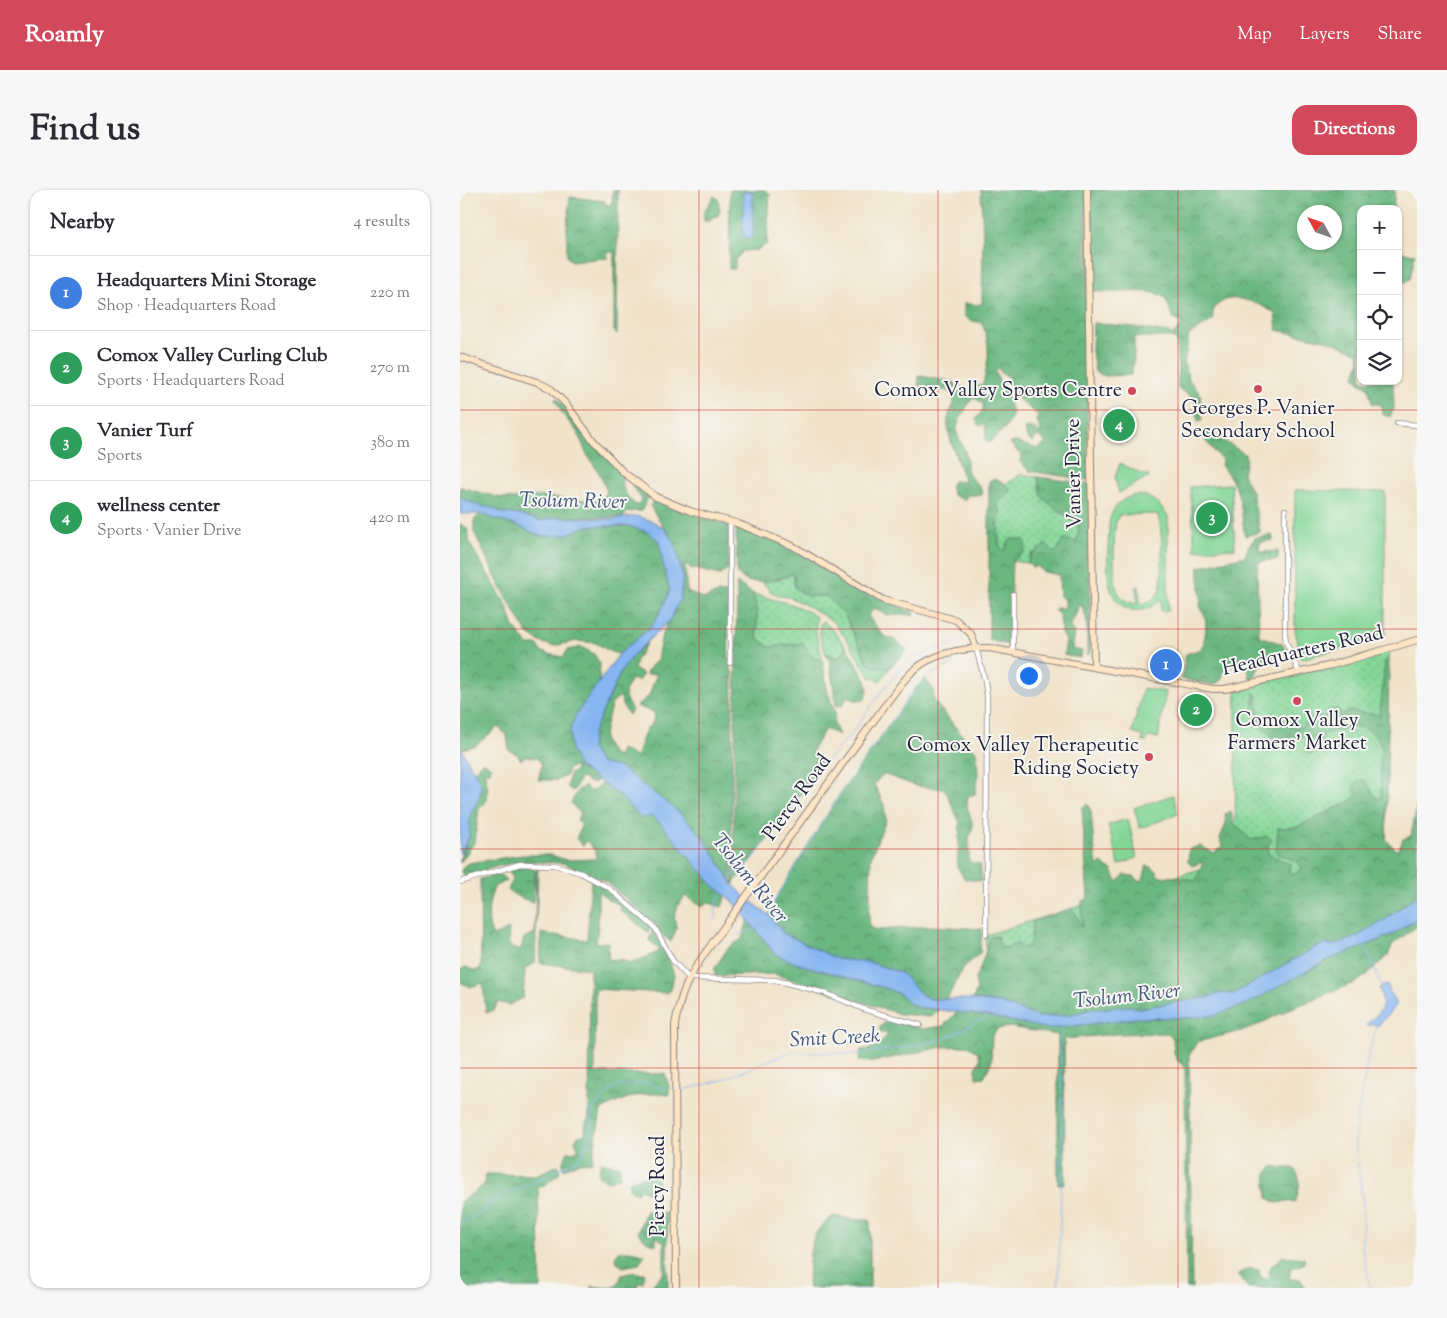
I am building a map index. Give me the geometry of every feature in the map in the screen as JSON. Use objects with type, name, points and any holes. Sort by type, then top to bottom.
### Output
[{"type":"main road","name":"Vanier Drive","points":[[1087,190],[1094,666]]},
{"type":"main road","points":[[460,357],[537,382],[551,389],[566,404],[592,439],[633,481],[656,497],[668,503],[730,523],[736,523],[793,546],[884,600],[956,620],[971,634],[976,648]]},
{"type":"main road","name":"Headquarters Road","points":[[989,648],[1214,689],[1226,689],[1332,666],[1417,640]]},
{"type":"main road","name":"Piercy Road","points":[[676,1288],[675,1025],[682,992],[688,978],[891,697],[914,670],[928,660],[941,655],[976,648],[989,648]]},
{"type":"street","points":[[1397,423],[1417,425]]},
{"type":"street","points":[[1285,510],[1285,634],[1286,642],[1299,672]]},
{"type":"street","points":[[730,523],[730,663]]},
{"type":"street","points":[[1013,594],[1013,652]]},
{"type":"street","points":[[976,648],[985,681],[987,697],[986,935]]},
{"type":"street","points":[[460,882],[520,864],[555,865],[581,873],[609,888],[655,928],[672,961],[688,978],[775,980],[825,993],[866,1010],[920,1025]]},
{"type":"green space","points":[[613,190],[618,190],[617,334],[614,331],[614,252],[608,252],[607,258],[572,261],[567,257],[570,197],[605,201],[605,205],[612,204]]},
{"type":"green space","points":[[730,190],[765,190],[770,194],[767,244],[757,250],[743,251],[735,260],[735,269],[729,269]]},
{"type":"green space","points":[[981,190],[1085,190],[1088,480],[1029,471],[1020,462],[1021,455],[1010,443],[1016,442],[1038,449],[1046,443],[1039,436],[1034,439],[1033,443],[1027,438],[1025,428],[1032,427],[1040,434],[1041,430],[1037,421],[1038,415],[1015,396],[1016,388],[1009,389],[1006,385],[1009,381],[1008,376],[1002,374],[998,368],[995,371],[1000,384],[1008,392],[1008,401],[1013,414],[1006,427],[989,443],[986,441],[985,424],[979,426],[976,419],[983,410],[983,403],[973,397],[962,414],[957,429],[958,438],[965,451],[969,474],[980,486],[982,495],[968,495],[964,500],[953,495],[950,487],[953,481],[965,482],[951,442],[948,426],[954,400],[949,391],[918,385],[919,376],[954,382],[957,386],[969,389],[983,384],[988,353],[985,331],[982,323],[972,321],[964,316],[964,303],[982,304],[983,236]]},
{"type":"green space","points":[[1087,190],[1395,190],[1393,205],[1357,205],[1357,352],[1330,341],[1277,330],[1275,313],[1248,300],[1226,300],[1216,307],[1213,320],[1189,335],[1184,364],[1190,381],[1200,394],[1202,421],[1198,422],[1194,398],[1178,388],[1177,341],[1171,337],[1134,337],[1134,359],[1131,375],[1105,376],[1095,372],[1092,351],[1093,323],[1174,334],[1182,324],[1175,320],[1165,298],[1156,293],[1096,291],[1088,289]]},
{"type":"green space","points":[[714,196],[718,199],[720,210],[718,216],[712,217],[710,221],[704,221],[704,212]]},
{"type":"green space","points":[[1402,252],[1415,254],[1410,279],[1402,284]]},
{"type":"green space","points":[[1364,385],[1393,385],[1394,408],[1390,417],[1382,414],[1382,405],[1372,403],[1368,387]]},
{"type":"green space","points":[[557,398],[622,475],[623,488],[630,500],[637,506],[642,499],[633,488],[632,483],[649,495],[642,511],[627,512],[623,517],[557,517],[541,521],[520,515],[502,513],[493,508],[481,506],[460,498],[460,487],[497,497],[514,499],[527,496],[601,501],[607,492],[601,476],[586,453],[578,433],[562,413],[555,399]]},
{"type":"green space","points":[[1206,430],[1245,454],[1243,474],[1252,492],[1260,532],[1245,536],[1237,492],[1221,465],[1222,460],[1205,440],[1204,433]]},
{"type":"green space","points":[[1120,463],[1143,475],[1148,475],[1149,478],[1119,493],[1115,478]]},
{"type":"green space","points":[[1021,474],[1038,477],[1041,495],[1079,526],[1077,543],[1055,553],[1031,554],[1028,563],[1012,561],[1025,551],[1006,552],[999,546],[998,524],[1001,513],[997,505],[1010,490],[1006,484]]},
{"type":"green space","points":[[1038,477],[1090,484],[1090,653],[1087,655],[1087,621],[1081,603],[1070,627],[1074,631],[1072,649],[1082,651],[1081,658],[1064,655],[1066,640],[1061,633],[1060,615],[1055,611],[1056,608],[1065,609],[1065,601],[1060,596],[1059,575],[1044,572],[1037,566],[1033,568],[1028,563],[1031,555],[1046,544],[1055,553],[1064,539],[1077,542],[1079,526],[1046,501],[1041,495]]},
{"type":"green space","points":[[994,479],[1006,484],[1010,489],[1005,498],[1001,499],[997,505],[1001,513],[998,524],[999,546],[1005,551],[1006,545],[1011,539],[1025,540],[1025,551],[1012,561],[1009,645],[989,640],[989,481]]},
{"type":"green space","points":[[1231,484],[1235,548],[1195,550],[1190,487]]},
{"type":"green space","points":[[1295,490],[1385,492],[1385,637],[1301,659],[1295,629]]},
{"type":"green space","points":[[1136,495],[1146,496],[1157,502],[1168,516],[1168,611],[1161,611],[1161,600],[1148,608],[1132,610],[1114,598],[1110,587],[1108,562],[1111,515],[1121,502]],"holes":[[[1157,514],[1162,540],[1161,586],[1155,597],[1146,603],[1140,604],[1139,586],[1137,586],[1137,604],[1131,603],[1122,597],[1116,587],[1114,558],[1116,522],[1119,515]]]},
{"type":"green space","points":[[655,499],[686,512],[728,525],[729,568],[720,575],[690,568],[685,563],[687,592],[705,599],[717,593],[727,593],[729,665],[733,674],[731,882],[702,836],[621,768],[600,763],[591,748],[593,733],[620,673],[634,654],[647,643],[636,660],[634,669],[643,674],[638,681],[631,679],[625,692],[627,702],[632,710],[629,715],[622,705],[621,696],[611,706],[604,737],[609,750],[618,758],[621,749],[636,757],[646,729],[652,724],[655,713],[637,706],[649,696],[657,673],[646,675],[647,671],[657,660],[662,634],[680,599],[683,578],[675,545],[650,506]]},
{"type":"green space","points":[[480,514],[521,527],[541,536],[565,535],[586,526],[629,526],[648,532],[659,541],[670,590],[662,609],[651,627],[619,654],[611,652],[596,643],[577,641],[553,646],[540,642],[527,633],[499,584],[474,532],[474,520]]},
{"type":"green space","points":[[460,524],[467,528],[470,544],[507,606],[514,627],[528,645],[538,645],[540,651],[563,657],[568,650],[581,647],[594,654],[600,664],[599,683],[577,713],[579,767],[598,780],[595,783],[590,783],[581,777],[573,791],[567,787],[570,774],[576,770],[574,766],[568,769],[566,776],[557,780],[538,780],[542,765],[537,758],[525,756],[521,760],[517,754],[509,750],[507,735],[498,727],[475,746],[461,749]]},
{"type":"green space","points":[[736,528],[787,543],[848,584],[915,612],[914,616],[905,614],[887,615],[874,608],[868,616],[884,636],[895,640],[907,650],[889,669],[869,665],[844,614],[826,596],[808,596],[795,588],[793,573],[765,581],[754,582],[742,578],[737,574]]},
{"type":"green space","points":[[1272,535],[1273,540],[1260,542],[1259,552],[1278,551],[1278,559],[1259,562],[1257,571],[1259,636],[1282,644],[1286,652],[1264,659],[1260,663],[1254,678],[1249,677],[1249,672],[1244,662],[1226,666],[1221,680],[1214,685],[1182,679],[1186,654],[1202,649],[1205,632],[1205,616],[1200,607],[1199,567],[1245,556],[1249,545],[1255,538]]},
{"type":"green space","points":[[793,573],[808,596],[826,596],[844,614],[869,665],[889,669],[880,681],[870,677],[848,641],[832,621],[808,606],[789,597],[779,596],[771,592],[761,580],[781,579]]},
{"type":"green space","points":[[737,583],[753,594],[757,610],[757,637],[769,647],[802,643],[813,658],[823,661],[827,690],[835,712],[834,724],[839,735],[825,729],[812,751],[823,765],[733,884]]},
{"type":"green space","points":[[753,594],[791,604],[816,617],[816,633],[823,661],[813,658],[802,643],[769,647],[757,637],[757,610]]},
{"type":"green space","points":[[823,621],[846,646],[844,652],[837,658],[825,652],[820,636],[820,624]]},
{"type":"green space","points":[[846,646],[866,680],[868,692],[864,700],[855,700],[848,696],[843,705],[836,706],[830,663],[825,652],[837,658],[844,652]]},
{"type":"green space","points":[[1389,649],[1385,920],[1000,1003],[984,1001],[986,935],[1235,858],[1236,688]]},
{"type":"green space","points":[[1389,658],[1386,840],[1398,851],[1403,839],[1411,836],[1417,803],[1417,894],[1415,897],[1385,920],[1352,939],[1333,945],[1325,944],[1316,947],[1233,994],[1218,993],[1209,997],[1140,1008],[1129,1006],[1088,1010],[1069,1015],[1038,1017],[1000,1003],[973,999],[977,989],[975,979],[990,937],[997,936],[1000,945],[1004,948],[1018,944],[1023,948],[1030,944],[1033,921],[1070,909],[1075,912],[1082,927],[1082,901],[1088,899],[1082,808],[1087,804],[1091,811],[1097,866],[1102,863],[1112,870],[1117,882],[1124,875],[1134,876],[1138,881],[1143,880],[1147,865],[1157,871],[1157,876],[1177,877],[1196,881],[1203,862],[1192,866],[1188,862],[1189,849],[1200,846],[1214,853],[1222,847],[1220,838],[1226,824],[1225,814],[1231,811],[1233,822],[1251,840],[1267,836],[1272,840],[1268,845],[1268,854],[1290,864],[1289,871],[1292,874],[1303,869],[1298,862],[1276,853],[1278,828],[1297,827],[1351,801],[1357,794],[1353,789],[1357,781],[1364,779],[1377,799],[1381,798],[1380,758],[1383,750],[1372,733],[1358,727],[1350,727],[1323,734],[1323,739],[1315,744],[1318,752],[1314,754],[1308,754],[1305,748],[1308,743],[1308,736],[1272,741],[1270,733],[1257,725],[1256,719],[1253,716],[1254,693],[1257,695],[1261,716],[1269,725],[1286,723],[1291,727],[1301,727],[1315,718],[1325,718],[1326,713],[1331,709],[1338,710],[1341,715],[1349,711],[1380,715],[1385,661]]},
{"type":"green space","points":[[925,678],[933,689],[934,701],[977,753],[978,778],[975,794],[968,796],[967,806],[973,826],[969,839],[969,862],[980,864],[982,881],[965,879],[957,867],[960,823],[945,789],[917,786],[883,774],[874,784],[884,805],[886,820],[871,856],[869,927],[879,930],[932,926],[982,929],[980,953],[963,968],[947,999],[931,999],[922,995],[901,973],[869,962],[837,959],[783,933],[769,915],[776,898],[839,795],[916,687]]},
{"type":"green space","points":[[1143,688],[1166,692],[1158,738],[1148,737],[1146,742],[1142,742],[1143,736],[1132,733]]},
{"type":"green space","points":[[483,761],[491,767],[490,772],[484,772],[488,792],[487,797],[479,809],[474,843],[460,863],[469,837],[469,823],[472,811],[481,792],[479,780],[474,771]]},
{"type":"green space","points":[[602,783],[617,793],[641,817],[652,816],[659,822],[713,885],[726,895],[722,907],[709,903],[700,906],[685,896],[678,906],[674,918],[677,927],[671,942],[660,933],[656,925],[607,882],[563,863],[523,861],[498,866],[464,877],[461,871],[468,863],[523,855],[551,855],[566,860],[596,859],[596,852],[586,840],[583,846],[576,839],[582,824],[577,820],[580,813],[571,803],[578,790],[585,786],[590,792]]},
{"type":"green space","points":[[1173,795],[1178,814],[1140,828],[1134,808]]},
{"type":"green space","points":[[1128,819],[1137,858],[1119,865],[1108,825]]},
{"type":"green space","points":[[516,867],[535,868],[533,903],[508,890],[513,878],[508,870]]},
{"type":"green space","points":[[538,868],[535,963],[525,968],[523,998],[509,1005],[498,1002],[494,1010],[486,1013],[483,983],[470,987],[460,982],[460,970],[466,967],[475,971],[481,968],[480,879],[500,874],[507,881],[495,886],[489,904],[489,924],[493,936],[509,929],[508,941],[512,949],[521,949],[524,938],[535,933],[536,872]]},
{"type":"green space","points":[[591,880],[615,894],[652,928],[648,932],[620,910],[620,905],[609,900],[598,891],[596,943],[609,942],[608,959],[623,960],[629,963],[660,951],[649,940],[653,931],[666,952],[674,975],[671,989],[666,993],[595,989],[595,1073],[665,1074],[669,1086],[669,1095],[650,1094],[634,1096],[601,1110],[592,1162],[579,1163],[563,1169],[563,1162],[568,1152],[577,1151],[578,1147],[575,1141],[578,1136],[585,1135],[586,1123],[589,1117],[590,969],[540,963],[541,933],[587,940]]},
{"type":"green space","points":[[1417,918],[1417,926],[1393,944],[1388,955],[1368,974],[1356,982],[1290,1009],[1249,1029],[1197,1042],[1189,1056],[1192,1288],[1187,1288],[1185,1067],[1176,1058],[1173,1038],[1167,1033],[1115,1034],[1064,1039],[1065,1184],[1058,1184],[1058,1035],[1010,1027],[997,1029],[992,1036],[991,1063],[984,1077],[976,1078],[976,1069],[980,1059],[978,1052],[968,1046],[942,1047],[872,1062],[859,1061],[861,1050],[877,1046],[889,1033],[880,1033],[880,1027],[888,1020],[923,1029],[943,1026],[957,1012],[988,1016],[1049,1029],[1137,1018],[1187,1018],[1216,1015],[1341,954],[1385,937]]},
{"type":"green space","points":[[748,920],[775,954],[795,963],[885,988],[900,994],[917,1007],[939,1010],[930,1017],[900,1014],[774,974],[715,976],[715,968],[728,948],[742,939]]},
{"type":"green space","points":[[601,1162],[620,1166],[620,1177],[609,1181],[600,1178],[598,1173]]},
{"type":"green space","points":[[558,1165],[560,1173],[545,1185],[538,1186],[541,1288],[460,1288],[460,1202],[484,1185],[485,1174],[534,1175]]},
{"type":"green space","points":[[1273,1166],[1293,1168],[1296,1172],[1299,1185],[1295,1203],[1287,1201],[1277,1203],[1268,1198],[1267,1172]]},
{"type":"green space","points":[[648,1175],[656,1178],[658,1186],[647,1192],[641,1189],[638,1192],[634,1192],[629,1188],[629,1181]]},
{"type":"green space","points":[[646,1211],[667,1213],[668,1288],[650,1288],[664,1272],[664,1243],[656,1236],[656,1245],[646,1241],[638,1232]]},
{"type":"green space","points":[[833,1216],[870,1220],[870,1288],[808,1288],[809,1257],[814,1238],[818,1230]]},
{"type":"green space","points":[[619,1251],[645,1254],[639,1264],[623,1267],[617,1262],[615,1257]]},
{"type":"green space","points":[[1283,1256],[1304,1258],[1305,1263],[1297,1267],[1291,1267],[1289,1279],[1300,1279],[1306,1288],[1248,1288],[1238,1275],[1245,1270],[1252,1269],[1259,1270],[1261,1278],[1271,1278],[1268,1273],[1272,1265]]},
{"type":"green space","points":[[645,1273],[643,1282],[638,1283],[637,1288],[609,1288],[618,1284],[622,1275]]},
{"type":"green space","points":[[592,1286],[609,1288],[592,1288]]},
{"type":"water","points":[[753,191],[753,237],[748,238],[744,237],[743,231],[743,192]]},
{"type":"water","name":"Tsolum River","points":[[460,498],[481,506],[493,508],[502,513],[520,515],[541,521],[557,517],[612,519],[637,516],[654,522],[665,529],[675,545],[683,578],[680,599],[670,620],[634,654],[620,673],[593,733],[591,748],[600,763],[621,768],[680,813],[702,836],[733,884],[745,897],[769,915],[783,933],[837,959],[869,962],[901,973],[922,995],[931,999],[967,999],[1000,1003],[1038,1017],[1069,1015],[1088,1010],[1129,1006],[1140,1008],[1209,997],[1218,993],[1233,994],[1316,947],[1325,944],[1333,945],[1352,939],[1385,920],[1417,894],[1417,918],[1395,933],[1327,960],[1249,1003],[1216,1015],[1187,1018],[1137,1018],[1049,1029],[988,1016],[917,1007],[900,994],[885,988],[795,963],[775,954],[733,901],[713,885],[659,822],[652,816],[641,818],[617,793],[579,767],[571,751],[571,727],[577,713],[619,654],[651,627],[662,609],[670,590],[659,541],[648,532],[629,526],[586,526],[565,535],[541,536],[521,527],[480,514],[460,514]]},
{"type":"water","points":[[460,747],[481,783],[480,795],[470,816],[469,837],[460,854]]},
{"type":"water","points":[[1387,985],[1396,1005],[1379,1025],[1366,1025],[1379,1013],[1382,1001],[1379,988]]},
{"type":"waterway","points":[[729,878],[751,862],[823,765],[852,733],[882,691],[901,669],[925,653],[956,642]]},
{"type":"waterway","points":[[769,915],[776,898],[839,795],[916,687],[925,678],[954,663]]},
{"type":"waterway","points":[[716,919],[716,904],[721,892]]},
{"type":"waterway","points":[[738,935],[755,929]]},
{"type":"waterway","points":[[1365,946],[1382,986]]},
{"type":"waterway","name":"Smit Creek","points":[[683,1090],[722,1080],[790,1052],[858,1054],[915,1046],[944,1039],[988,1016]]},
{"type":"waterway","points":[[1370,1288],[1362,1246],[1363,1206],[1355,1140],[1368,1057],[1377,1026]]},
{"type":"waterway","points":[[1058,1288],[1063,1120],[1060,1039],[1062,1028]]},
{"type":"waterway","name":"Smit Creek","points":[[460,1223],[476,1216],[502,1195],[527,1185],[578,1159],[588,1144],[593,1108],[612,1089],[645,1082],[666,1090]]},
{"type":"place","name":"Georges P. Vanier Secondary School","points":[[1258,389]]},
{"type":"place","name":"Comox Valley Sports Centre","points":[[1132,391]]},
{"type":"place","name":"wellness center","points":[[1119,425]]},
{"type":"place","name":"Vanier Turf","points":[[1212,518]]},
{"type":"place","name":"Headquarters Mini Storage","points":[[1166,665]]},
{"type":"place","name":"Comox Valley Farmers’ Market","points":[[1297,701]]},
{"type":"place","name":"Comox Valley Curling Club","points":[[1196,710]]},
{"type":"place","name":"Comox Valley Therapeutic Riding Society","points":[[1149,757]]}]
